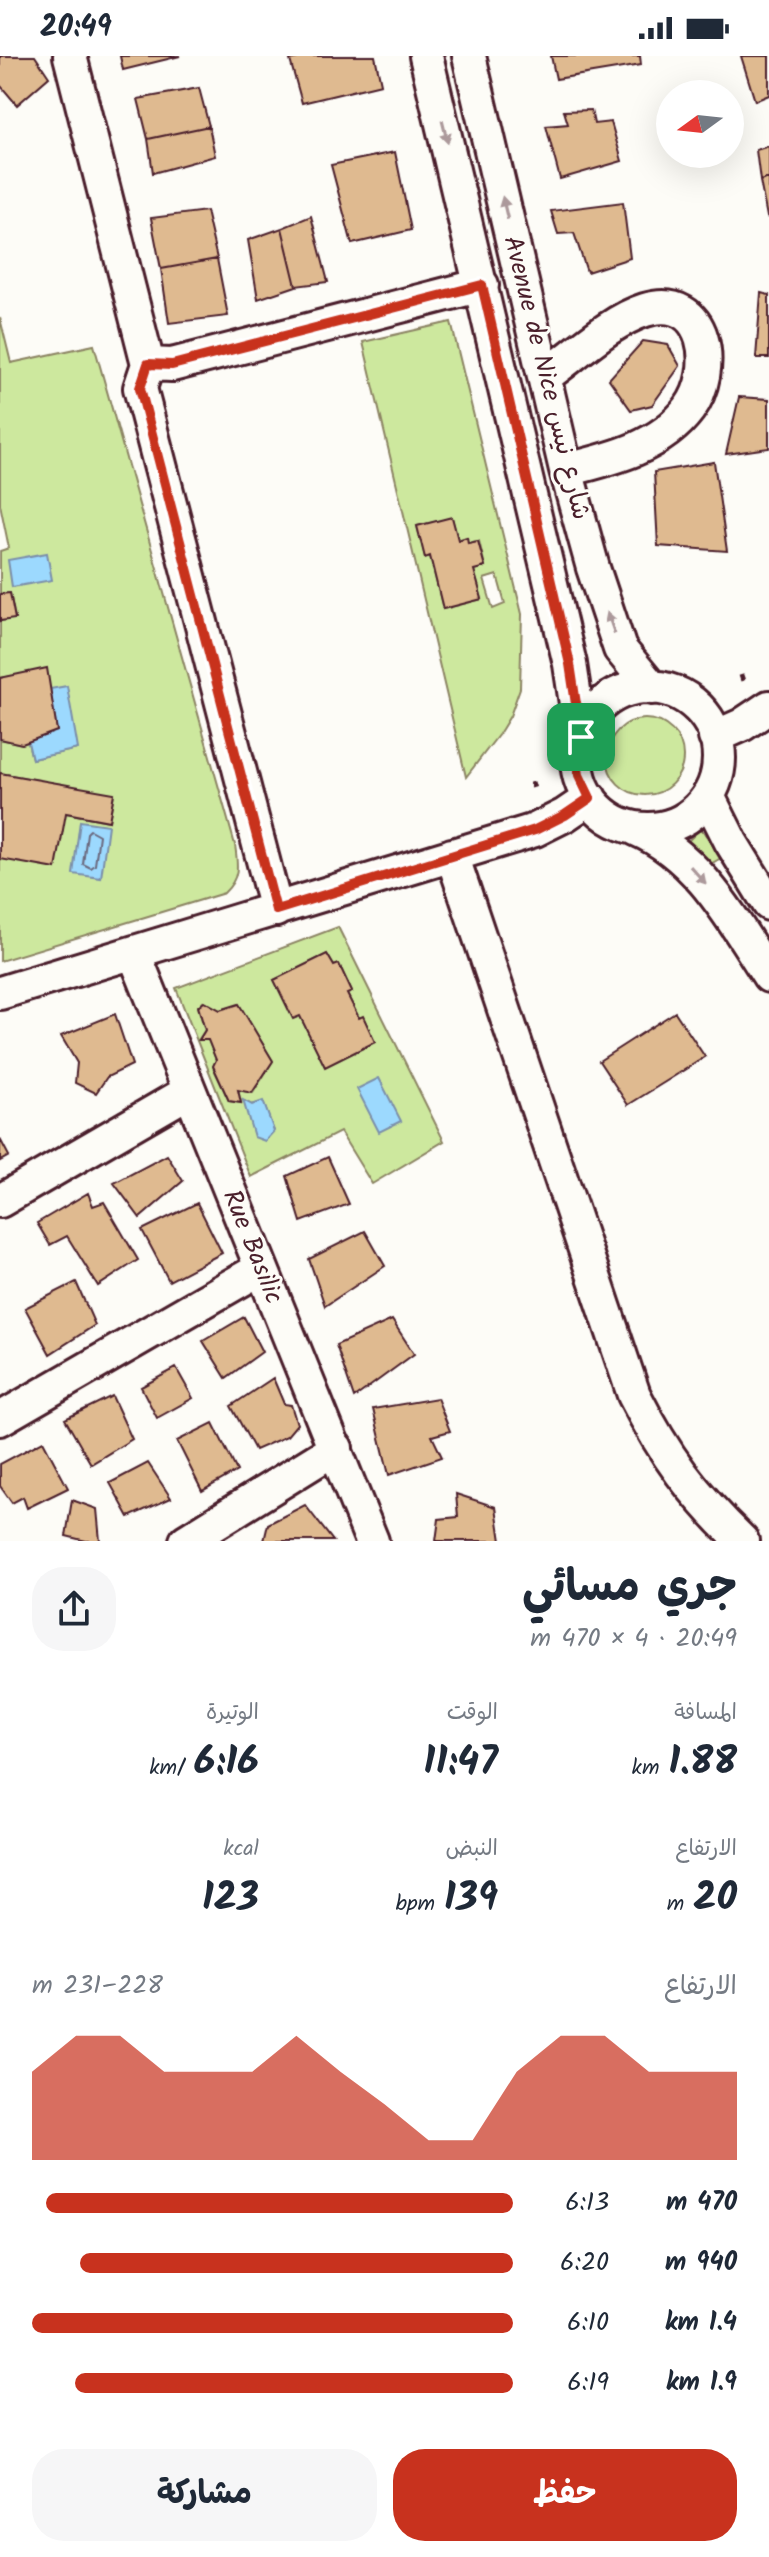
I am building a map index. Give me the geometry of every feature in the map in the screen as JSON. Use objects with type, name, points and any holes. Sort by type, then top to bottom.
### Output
[{"type":"street","points":[[70,56],[148,364],[140,388],[276,910]]},
{"type":"street","name":"Avenue de Nice شارع نيس","points":[[426,56],[570,664],[581,737]]},
{"type":"street","name":"Avenue de Nice شارع نيس","points":[[469,56],[566,470],[593,568],[620,649],[652,688]]},
{"type":"street","points":[[148,364],[172,365],[482,285]]},
{"type":"street","points":[[544,377],[623,319],[648,309],[671,307],[688,315],[699,328],[705,370],[690,409],[649,443],[621,455],[566,470]]},
{"type":"street","points":[[636,829],[664,828],[689,816],[708,796],[717,773],[719,760],[708,721],[690,701],[666,689],[626,691],[614,696],[593,713],[581,737],[577,762],[579,775],[590,798],[610,818],[669,846],[705,882],[769,976]]},
{"type":"street","points":[[715,737],[742,725],[769,707]]},
{"type":"street","points":[[708,796],[736,852],[769,904]]},
{"type":"street","points":[[0,993],[542,827],[590,798]]},
{"type":"street","points":[[452,855],[634,1395],[655,1437],[680,1475],[703,1503],[742,1541]]},
{"type":"street","name":"Rue Basilic","points":[[134,953],[372,1541]]},
{"type":"street","points":[[0,1201],[188,1092]]},
{"type":"street","points":[[0,1419],[260,1269]]},
{"type":"street","points":[[186,1541],[336,1448]]},
{"type":"green space","points":[[0,318],[11,363],[94,345],[235,845],[237,865],[233,882],[224,893],[0,961],[0,848],[66,813],[109,821],[114,794],[0,773],[0,739],[22,744],[28,742],[32,759],[77,749],[50,689],[25,674],[0,678],[0,621],[15,618],[10,593],[0,594],[0,551],[9,548],[0,504]]},
{"type":"green space","points":[[451,322],[522,614],[520,688],[510,716],[466,777],[363,342]],"holes":[[[452,518],[458,540],[466,537],[468,543],[479,541],[485,566],[474,570],[482,599],[443,609],[430,556],[425,557],[417,526]],[[497,575],[505,604],[493,609],[484,579]]]},
{"type":"green space","points":[[645,719],[660,722],[672,730],[680,742],[683,757],[680,772],[672,784],[660,792],[645,795],[630,792],[618,784],[610,772],[607,757],[610,742],[618,730],[630,722]]},
{"type":"green space","points":[[698,831],[703,831],[721,858],[707,866],[685,844]]},
{"type":"green space","points":[[338,927],[444,1141],[372,1184],[340,1132],[251,1177],[176,988]],"holes":[[[327,954],[334,966],[339,964],[352,992],[347,994],[375,1042],[325,1067],[300,1016],[274,980]],[[203,1001],[220,1010],[239,1005],[273,1061],[253,1093],[238,1090],[241,1103],[229,1101],[213,1067],[216,1060],[208,1040],[199,1039],[205,1030],[198,1007]],[[244,1101],[252,1105],[263,1102],[274,1131]]]},
{"type":"water","points":[[47,553],[52,580],[12,587],[8,560]]},
{"type":"water","points":[[67,686],[78,749],[32,759],[28,742],[57,731],[50,689]]},
{"type":"water","points":[[80,821],[108,825],[101,878],[73,874]]},
{"type":"water","points":[[379,1078],[401,1121],[379,1132],[357,1089]]},
{"type":"water","points":[[243,1100],[252,1105],[263,1101],[274,1131],[265,1141],[254,1137]]},
{"type":"building","points":[[0,56],[35,56],[49,77],[17,105],[0,85]]},
{"type":"building","points":[[120,56],[180,56],[123,70]]},
{"type":"building","points":[[306,56],[375,56],[381,84],[302,103],[290,60]]},
{"type":"building","points":[[551,56],[640,56],[641,65],[556,79]]},
{"type":"building","points":[[741,56],[769,56],[769,95],[755,101]]},
{"type":"building","points":[[199,88],[209,126],[148,139],[138,99]]},
{"type":"building","points":[[591,110],[594,124],[611,122],[622,161],[560,179],[546,126],[568,124],[564,111]]},
{"type":"building","points":[[209,126],[215,156],[153,173],[148,139]]},
{"type":"building","points":[[769,146],[769,178],[760,181],[756,150]]},
{"type":"building","points":[[395,152],[411,230],[352,244],[331,165]]},
{"type":"building","points":[[769,178],[769,216],[767,217],[760,181]]},
{"type":"building","points":[[623,202],[630,258],[587,272],[574,233],[558,234],[551,211]]},
{"type":"building","points":[[206,211],[217,259],[161,269],[151,218]]},
{"type":"building","points":[[311,216],[328,282],[296,286],[282,228]]},
{"type":"building","points":[[282,228],[296,286],[258,299],[248,240]]},
{"type":"building","points":[[217,259],[228,316],[169,323],[161,269]]},
{"type":"building","points":[[761,293],[769,295],[769,358],[756,358]]},
{"type":"building","points":[[643,341],[668,345],[680,366],[652,405],[631,410],[609,379]]},
{"type":"building","points":[[739,397],[769,399],[769,448],[726,454]]},
{"type":"building","points":[[714,462],[727,551],[658,546],[654,472]]},
{"type":"building","points":[[452,517],[458,540],[467,537],[468,543],[478,541],[485,567],[474,570],[482,599],[443,609],[430,556],[425,558],[417,526]]},
{"type":"building","points":[[10,593],[15,619],[0,621],[0,594]]},
{"type":"building","points":[[47,668],[57,731],[22,744],[0,739],[0,678]]},
{"type":"building","points":[[0,773],[114,793],[109,821],[66,813],[56,869],[0,859]]},
{"type":"building","points":[[327,954],[334,966],[339,964],[352,992],[347,994],[359,1018],[363,1016],[375,1042],[325,1067],[300,1016],[293,1019],[274,980]]},
{"type":"building","points":[[204,1001],[220,1010],[239,1004],[273,1061],[252,1093],[238,1090],[241,1103],[229,1101],[213,1066],[216,1060],[208,1040],[199,1040],[205,1030],[198,1006]]},
{"type":"building","points":[[675,1012],[705,1057],[628,1105],[599,1061]]},
{"type":"building","points":[[115,1014],[132,1065],[107,1077],[96,1093],[75,1083],[77,1063],[61,1036]]},
{"type":"building","points":[[0,1139],[9,1156],[0,1161]]},
{"type":"building","points":[[167,1155],[183,1181],[140,1218],[114,1183]]},
{"type":"building","points":[[328,1157],[349,1204],[301,1222],[287,1176]]},
{"type":"building","points":[[88,1193],[93,1206],[104,1202],[138,1260],[98,1286],[67,1236],[50,1245],[37,1223]]},
{"type":"building","points":[[197,1203],[222,1253],[169,1281],[142,1230]]},
{"type":"building","points":[[365,1231],[385,1266],[325,1306],[309,1259]]},
{"type":"building","points":[[76,1282],[95,1325],[50,1354],[25,1308]]},
{"type":"building","points":[[244,1317],[262,1352],[226,1378],[203,1341]]},
{"type":"building","points":[[392,1320],[414,1354],[354,1398],[336,1345]]},
{"type":"building","points":[[176,1368],[193,1398],[157,1418],[141,1387]]},
{"type":"building","points":[[273,1378],[284,1404],[291,1405],[297,1424],[287,1436],[255,1450],[231,1406]]},
{"type":"building","points":[[112,1396],[132,1439],[91,1464],[65,1419]]},
{"type":"building","points":[[437,1398],[450,1431],[432,1436],[442,1457],[389,1475],[373,1409]]},
{"type":"building","points":[[213,1423],[237,1471],[202,1491],[177,1441]]},
{"type":"building","points":[[43,1441],[68,1488],[27,1508],[23,1497],[12,1503],[0,1486],[0,1464]]},
{"type":"building","points":[[148,1463],[171,1498],[129,1517],[110,1483]]},
{"type":"building","points":[[456,1494],[496,1507],[501,1541],[436,1541],[439,1519],[458,1517]]},
{"type":"building","points":[[72,1500],[97,1509],[100,1541],[66,1536]]},
{"type":"building","points":[[305,1505],[333,1541],[264,1541],[268,1524]]},
{"type":"route","points":[[482,285],[570,664],[581,737],[577,762],[583,787],[590,798],[565,815],[535,830],[276,910],[140,388],[148,364],[172,365],[482,285]]}]
